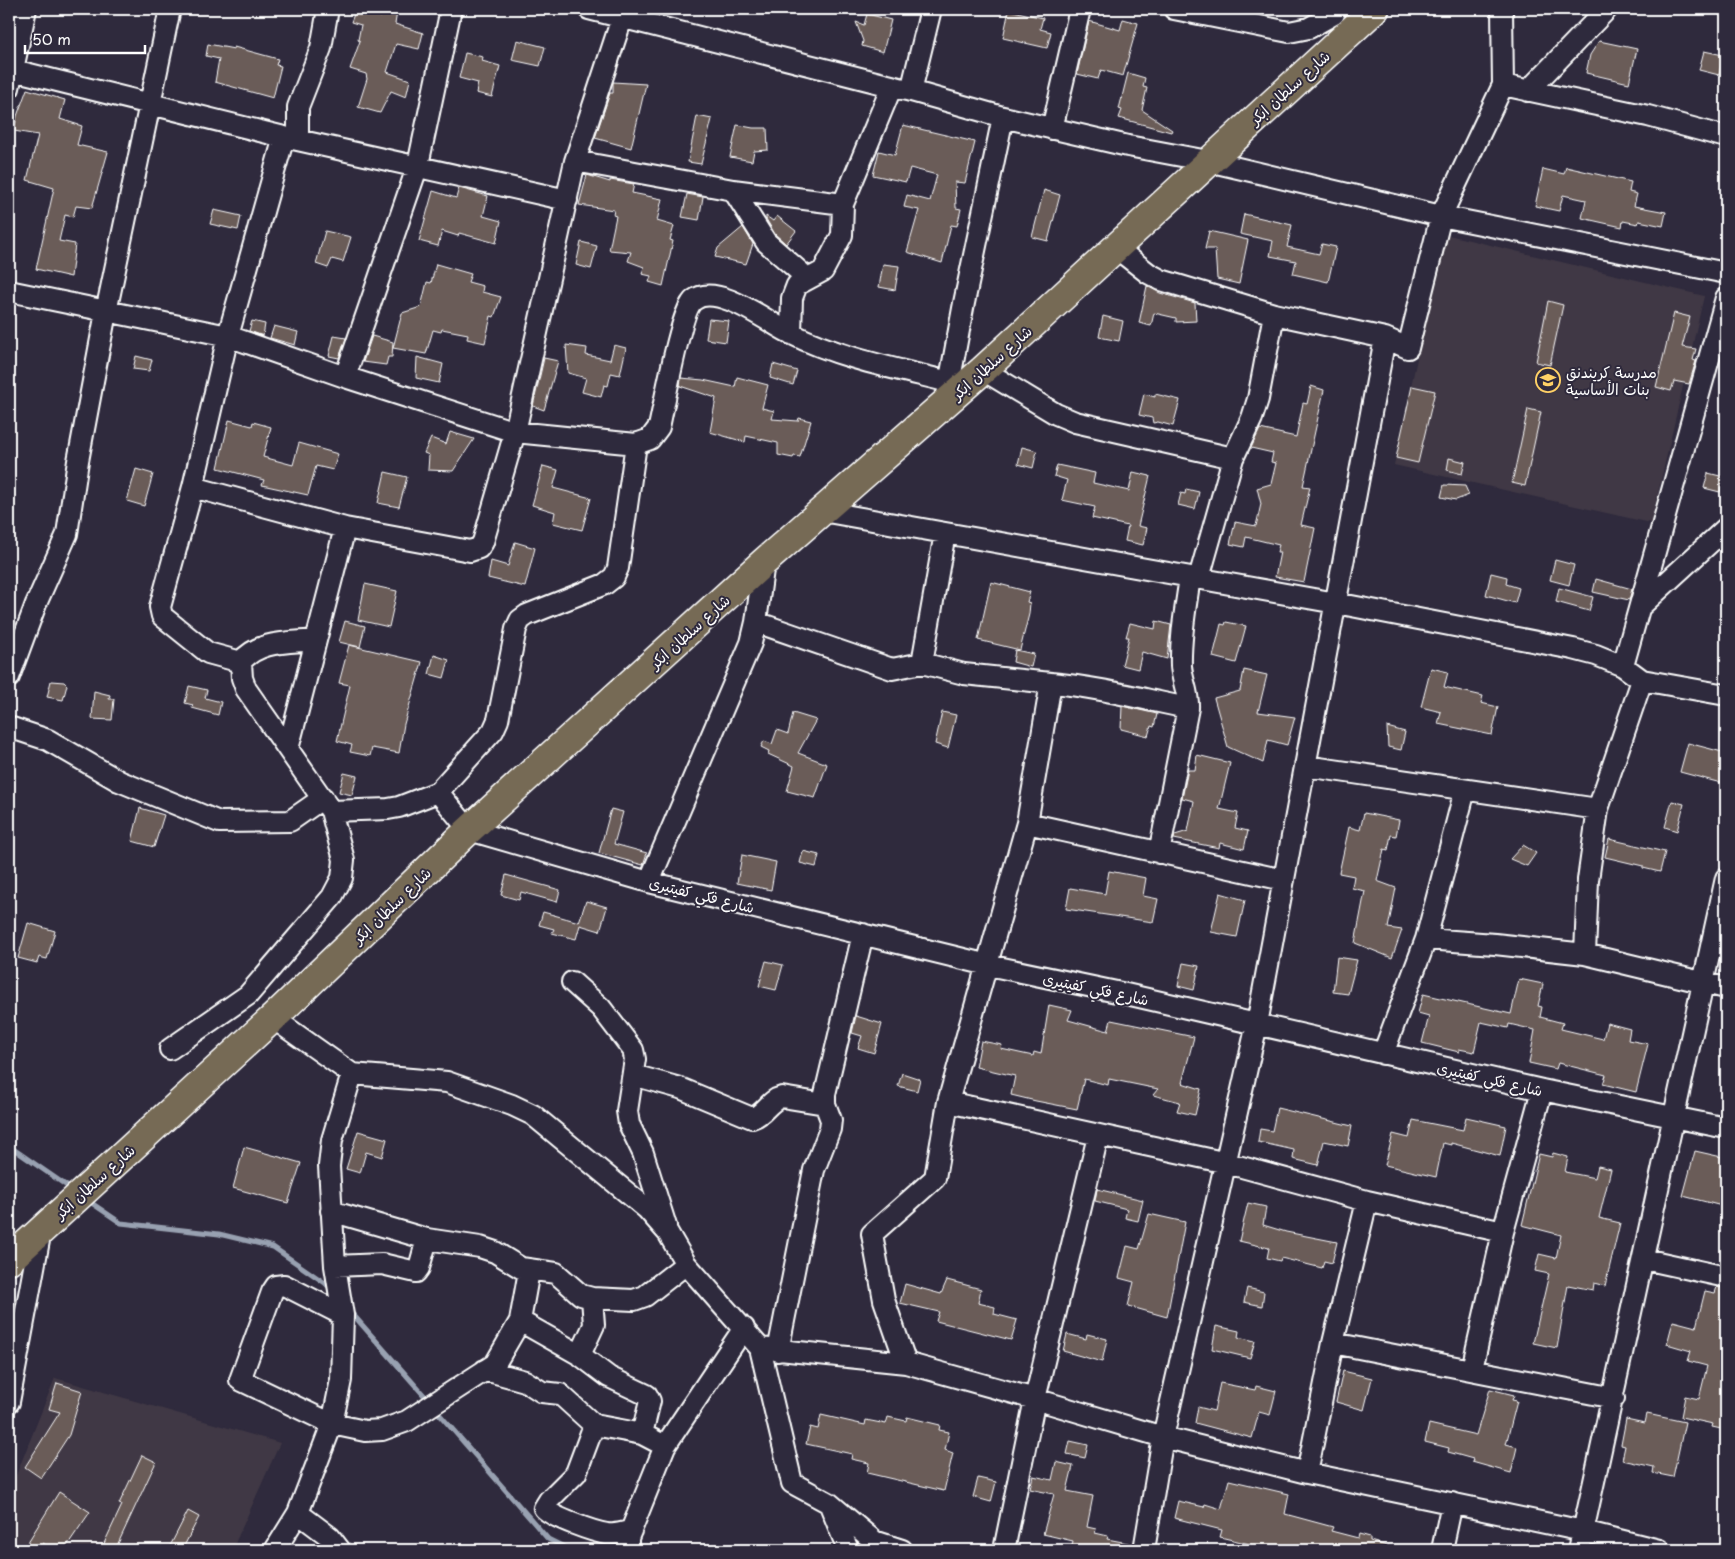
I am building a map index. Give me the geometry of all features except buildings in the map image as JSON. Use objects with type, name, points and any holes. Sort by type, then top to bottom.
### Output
[{"type":"highway","name":"شارع سلطان ابكر","points":[[9,1260],[273,1018],[469,830],[822,511],[948,392],[983,370],[1374,9]]},
{"type":"street","points":[[26,9],[10,76],[150,103],[291,138],[567,200]]},
{"type":"street","points":[[9,677],[36,604],[67,534],[106,312],[170,9]]},
{"type":"street","points":[[241,662],[208,653],[162,616],[160,607],[193,487],[228,336],[291,138],[298,107],[321,48],[328,9]]},
{"type":"street","points":[[345,377],[418,165],[451,9]]},
{"type":"street","points":[[589,9],[623,13],[1003,117],[1128,146],[1208,161],[1441,216],[1726,273]]},
{"type":"street","points":[[791,334],[792,298],[797,285],[807,278],[824,271],[842,235],[843,204],[901,89],[931,9]]},
{"type":"street","points":[[1052,128],[1080,9]]},
{"type":"street","points":[[1174,9],[1216,13],[1288,32],[1309,28],[1336,11]]},
{"type":"street","points":[[1115,247],[1148,273],[1162,280],[1274,314],[1385,338],[1408,348],[1441,216],[1503,85],[1502,9]]},
{"type":"street","points":[[1528,91],[1607,9]]},
{"type":"street","points":[[1326,54],[1336,11]]},
{"type":"street","points":[[193,487],[345,528],[470,551],[479,548],[483,542],[515,432],[575,162],[623,13]]},
{"type":"street","points":[[1503,85],[1648,116],[1726,137]]},
{"type":"street","points":[[9,291],[228,336],[345,377],[515,432],[636,444],[650,439],[659,427],[685,317],[693,300],[705,294],[727,298],[791,334],[948,392],[1003,117]]},
{"type":"street","points":[[575,162],[733,190],[843,204]]},
{"type":"street","points":[[733,190],[766,242],[807,278]]},
{"type":"street","points":[[1622,666],[1641,606],[1665,512],[1726,298]]},
{"type":"street","points":[[1159,853],[1189,699],[1181,665],[1183,623],[1195,577],[1233,458],[1252,418],[1258,399],[1274,314]]},
{"type":"street","points":[[1144,1550],[1163,1437],[1227,1163],[1257,1024],[1385,338]]},
{"type":"street","points":[[983,370],[1056,414],[1076,422],[1233,458]]},
{"type":"street","points":[[9,727],[48,740],[119,781],[219,822],[290,821],[327,804],[399,807],[438,792],[493,731],[498,720],[516,629],[520,620],[527,614],[605,584],[614,577],[618,568],[636,444]]},
{"type":"street","points":[[822,511],[1195,577],[1573,649],[1596,655],[1622,666],[1642,680],[1726,695]]},
{"type":"street","points":[[288,748],[345,528]]},
{"type":"street","points":[[1641,606],[1726,528]]},
{"type":"street","points":[[922,663],[945,533]]},
{"type":"street","points":[[649,882],[751,643],[756,622],[764,562]]},
{"type":"street","points":[[756,622],[892,669],[922,663],[964,674],[1121,692],[1188,708]]},
{"type":"street","points":[[170,1049],[248,995],[332,897],[342,878],[344,860],[327,804],[246,689],[242,678],[241,662],[247,654],[257,648],[316,640]]},
{"type":"street","points":[[1585,954],[1588,880],[1598,809],[1642,680]]},
{"type":"street","points":[[906,1363],[884,1300],[872,1234],[935,1178],[948,1102],[1027,823],[1050,683]]},
{"type":"street","points":[[1306,766],[1598,809]]},
{"type":"street","points":[[1383,1054],[1426,939],[1466,790]]},
{"type":"street","points":[[438,792],[469,830]]},
{"type":"street","points":[[1027,823],[1284,880]]},
{"type":"street","name":"شارع فكي كفيتيرى","points":[[469,830],[649,882],[988,965],[1126,994],[1542,1090],[1726,1128]]},
{"type":"street","points":[[1581,1541],[1676,1118],[1726,878]]},
{"type":"street","points":[[863,934],[825,1094],[825,1104],[831,1120],[830,1129],[814,1170],[769,1349],[792,1483],[829,1503],[874,1541],[902,1550]]},
{"type":"street","points":[[1426,939],[1495,944],[1585,954],[1726,988]]},
{"type":"street","points":[[572,982],[601,1008],[633,1050],[635,1059],[627,1111],[629,1124],[643,1154],[668,1232],[686,1264],[744,1328],[769,1349],[906,1363],[1035,1398],[1163,1437],[1307,1473],[1452,1503],[1581,1541],[1659,1550]]},
{"type":"street","points":[[273,1018],[352,1074],[446,1082],[526,1112],[647,1209],[668,1232]]},
{"type":"street","points":[[275,1550],[298,1514],[332,1424],[341,1380],[343,1315],[335,1266],[329,1166],[332,1140],[352,1074]]},
{"type":"street","points":[[633,1075],[680,1088],[747,1117],[757,1117],[776,1098],[782,1097],[825,1104]]},
{"type":"street","points":[[1472,1369],[1503,1232],[1542,1090]]},
{"type":"street","points":[[948,1102],[1227,1163],[1367,1201],[1503,1232]]},
{"type":"street","points":[[1004,1550],[1035,1398],[1098,1136]]},
{"type":"street","points":[[1307,1473],[1333,1343],[1367,1201]]},
{"type":"street","points":[[331,1211],[427,1239],[480,1247],[529,1270],[545,1270],[556,1273],[581,1295],[592,1298],[634,1300],[644,1296],[686,1264]]},
{"type":"street","points":[[9,1402],[41,1230]]},
{"type":"street","points":[[335,1266],[382,1264],[416,1272],[419,1268],[427,1239]]},
{"type":"street","points":[[1644,1259],[1726,1277]]},
{"type":"street","points":[[343,1315],[284,1285],[276,1286],[272,1292],[240,1380],[332,1424],[365,1431],[382,1430],[407,1421],[495,1364],[502,1355],[520,1320],[529,1270]]},
{"type":"street","points":[[580,1355],[594,1325],[592,1298]]},
{"type":"street","points":[[520,1320],[580,1355],[608,1377],[647,1395],[650,1401],[642,1434]]},
{"type":"street","points":[[612,1550],[629,1540],[666,1446],[744,1328]]},
{"type":"street","points":[[1333,1343],[1614,1398]]},
{"type":"street","points":[[486,1370],[525,1381],[542,1392],[560,1394],[594,1425],[642,1434],[666,1446]]},
{"type":"street","points":[[594,1425],[576,1473],[548,1500],[544,1508],[550,1513],[596,1531],[616,1534],[629,1540]]},
{"type":"street","points":[[829,1503],[848,1550]]},
{"type":"street","points":[[1442,1550],[1452,1503]]},
{"type":"street","points":[[298,1514],[330,1538],[340,1550]]},
{"type":"shaded area","name":"مدرسة كريندنق بنات الأساسية","points":[[1444,234],[1704,296],[1651,523],[1394,465]]},
{"type":"shaded area","points":[[55,1378],[280,1443],[232,1550],[9,1550],[9,1493]]},
{"type":"waterway","points":[[9,1146],[67,1186]]},
{"type":"waterway","points":[[93,1204],[121,1223],[219,1234],[273,1247],[325,1283],[332,1290]]},
{"type":"waterway","points":[[349,1310],[429,1401]]},
{"type":"waterway","points":[[434,1408],[548,1539],[570,1550]]},
{"type":"place","name":"مدرسة كريندنق بنات الأساسية","points":[[1548,380]]}]
